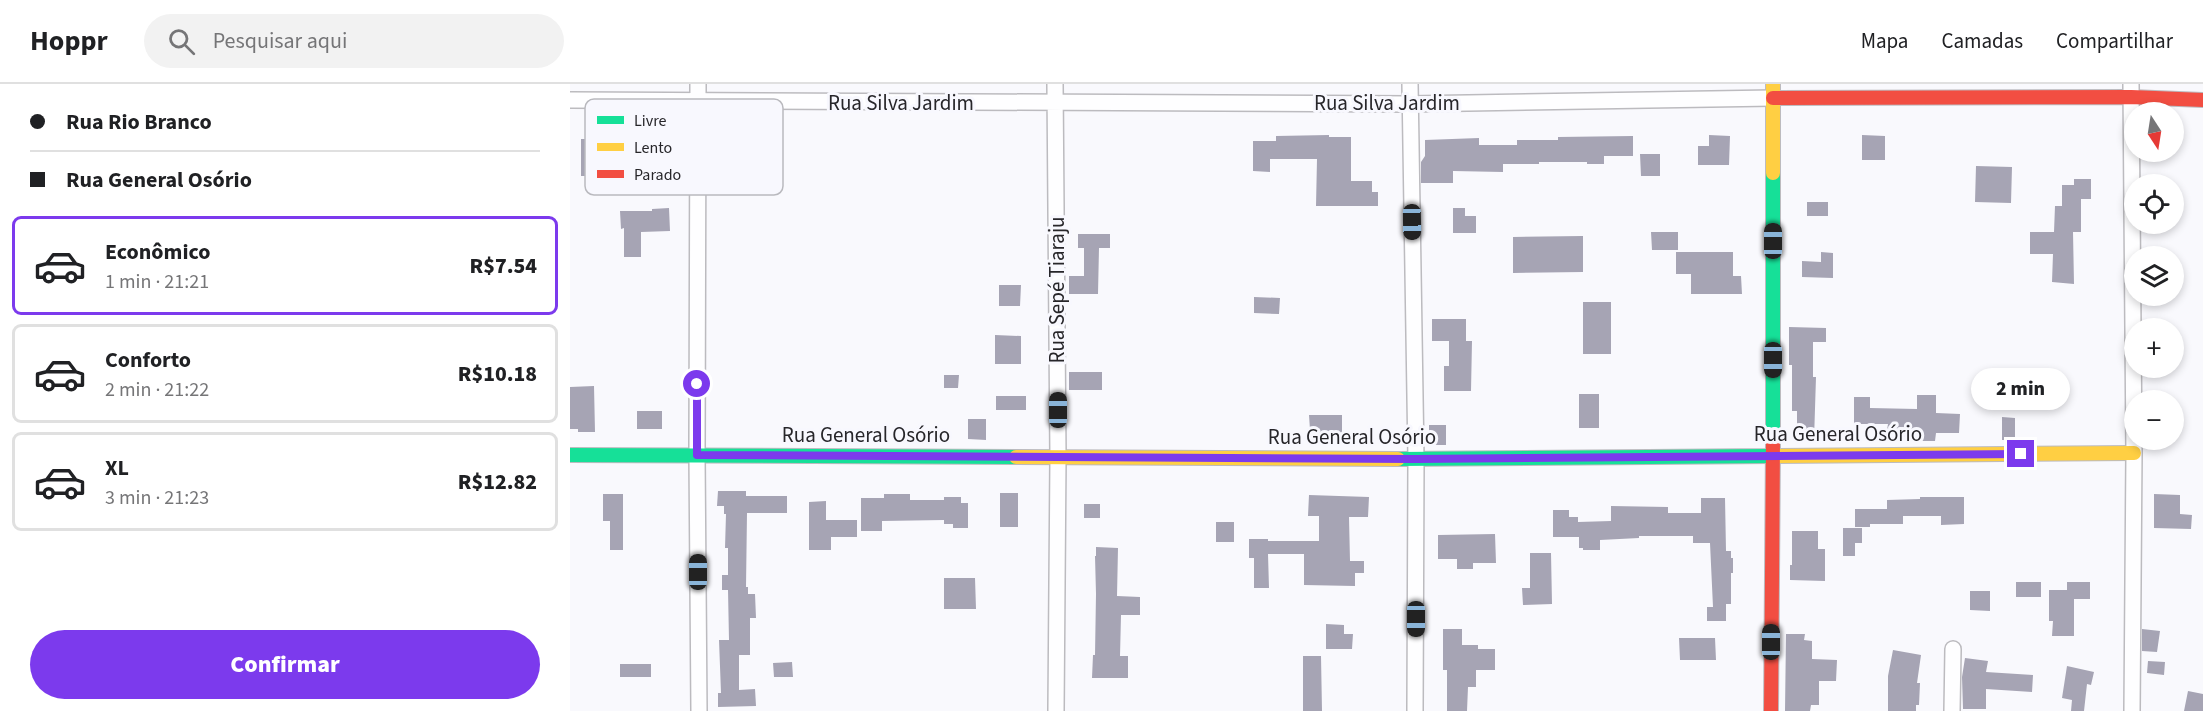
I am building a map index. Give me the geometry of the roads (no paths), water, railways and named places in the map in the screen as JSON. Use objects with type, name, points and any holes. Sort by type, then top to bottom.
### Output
[{"type":"street","points":[[698,84],[699,99]]},
{"type":"street","name":"Rua Sepé Tiaraju","points":[[1055,84],[1058,457],[1056,711]]},
{"type":"street","points":[[1410,84],[1416,459],[1415,711]]},
{"type":"street","points":[[2131,90],[2134,453],[2132,711]]},
{"type":"street","name":"Rua Silva Jardim","points":[[783,102],[1410,104],[1773,91],[2131,90],[2203,100]]},
{"type":"street","points":[[1771,711],[1773,91]]},
{"type":"street","name":"Rua Silva Jardim","points":[[570,100],[585,100]]},
{"type":"street","points":[[698,195],[699,711]]},
{"type":"street","name":"Rua General Osório","points":[[570,455],[1416,459],[2134,453]]},
{"type":"street","points":[[1952,711],[1953,649]]}]
